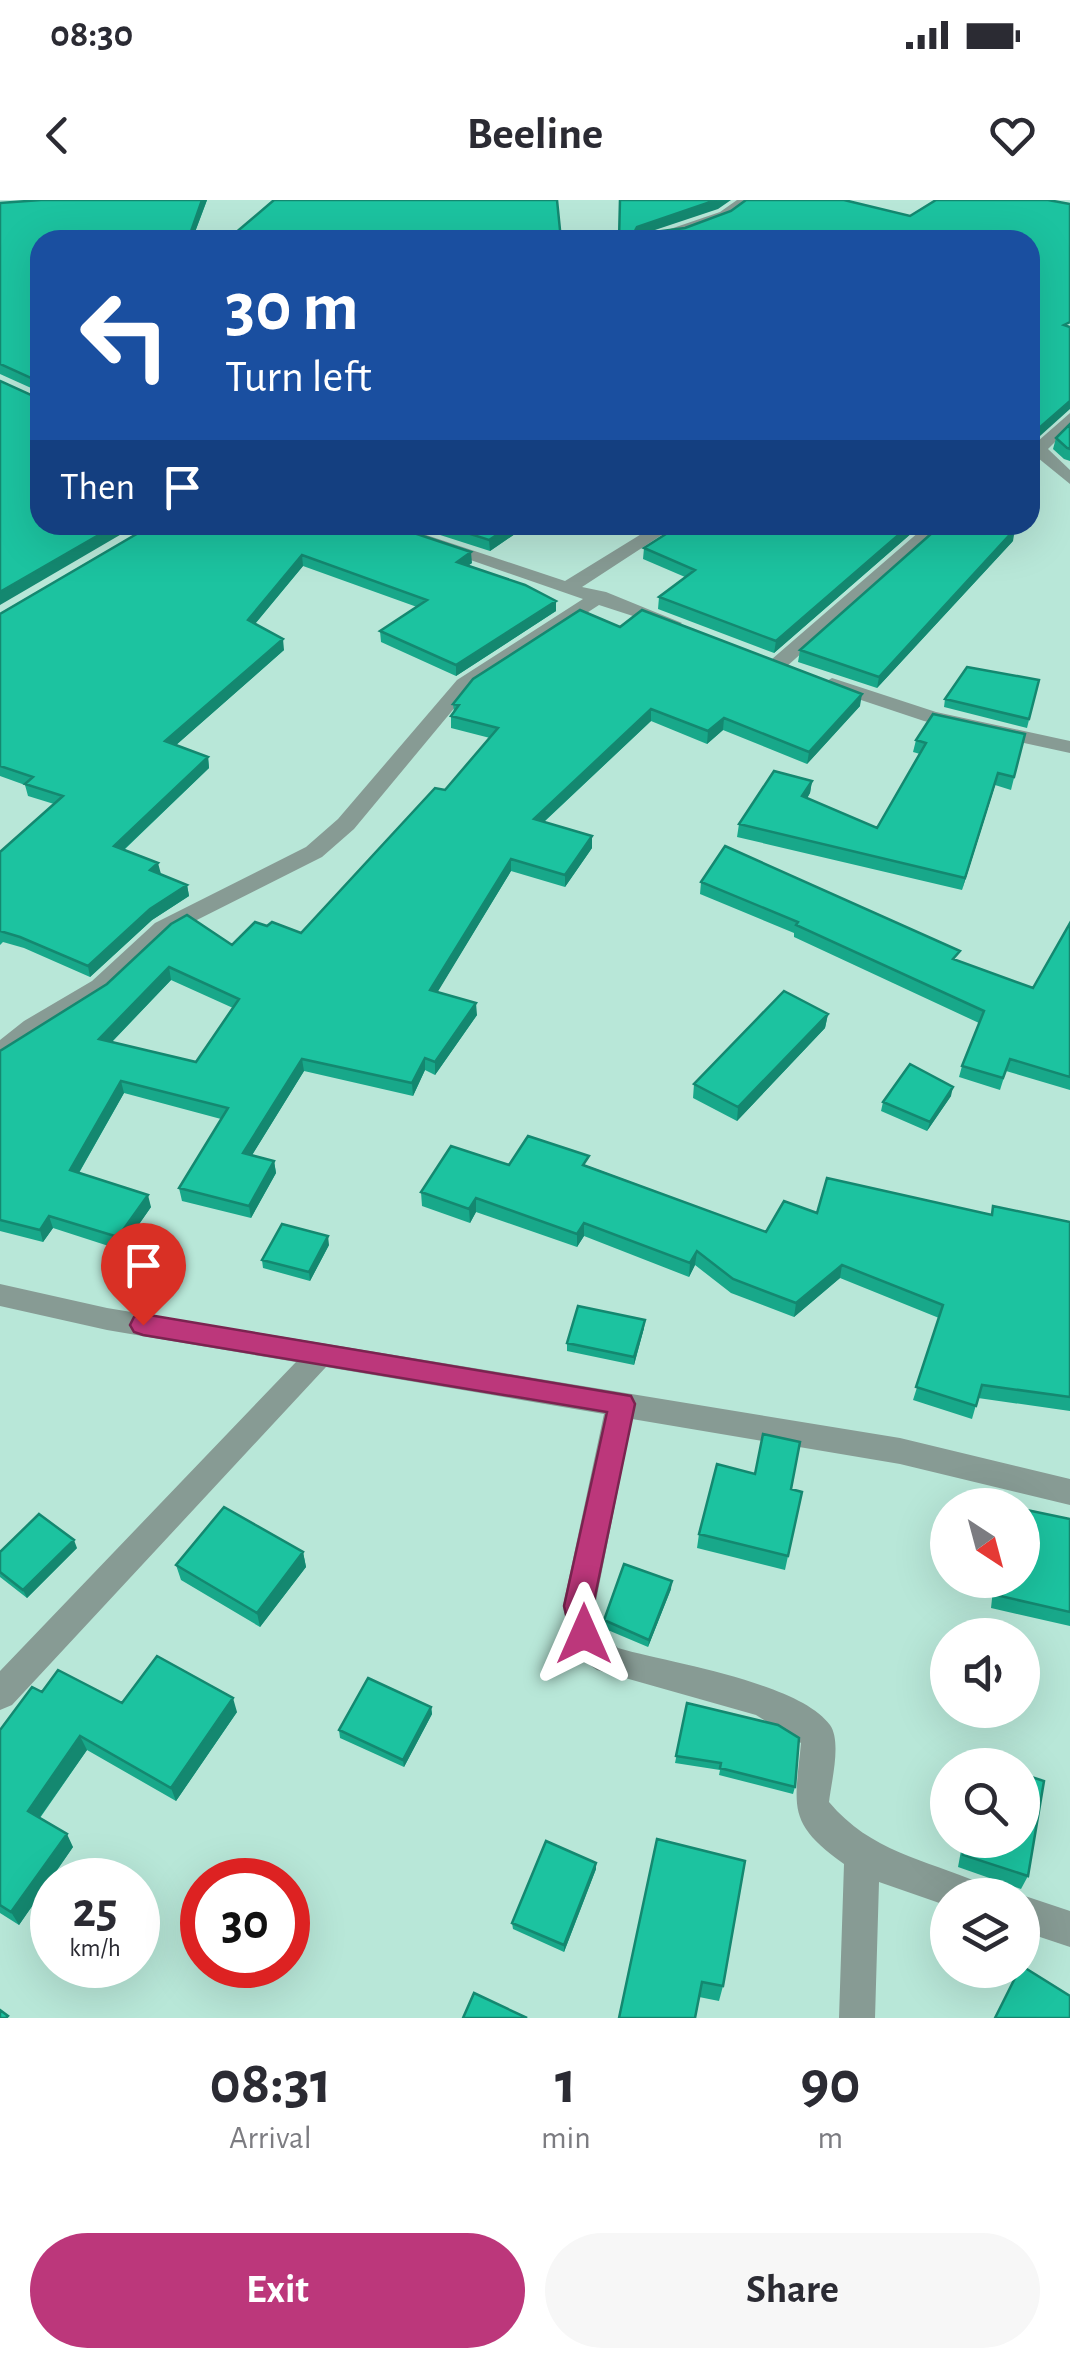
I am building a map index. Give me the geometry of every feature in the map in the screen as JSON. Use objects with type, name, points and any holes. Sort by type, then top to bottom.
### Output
[{"type":"street","points":[[673,230],[725,215],[746,200]]},
{"type":"street","points":[[687,225],[694,230]]},
{"type":"street","points":[[1040,448],[1070,418]]},
{"type":"street","points":[[1040,457],[1070,479]]},
{"type":"street","points":[[410,535],[698,632]]},
{"type":"street","points":[[570,586],[652,535]]},
{"type":"street","points":[[926,535],[788,666],[863,697],[931,717],[1070,746]]},
{"type":"street","points":[[0,1052],[32,1027],[100,987],[163,928],[314,852],[346,824],[392,764],[464,684],[600,596]]},
{"type":"street","points":[[0,1296],[107,1319],[900,1451],[1070,1492]]},
{"type":"street","points":[[0,1694],[322,1353]]},
{"type":"street","points":[[622,1404],[579,1606],[584,1634],[602,1656],[652,1674],[744,1696],[803,1720],[818,1736],[812,1808],[830,1833],[862,1858],[930,1882]]},
{"type":"street","points":[[857,2018],[862,1858]]},
{"type":"street","points":[[1040,1920],[1070,1929]]},
{"type":"building","points":[[202,200],[192,230],[30,230],[30,378],[0,364],[0,203]]},
{"type":"building","points":[[274,200],[557,200],[560,230],[239,230]]},
{"type":"building","points":[[620,200],[716,200],[636,230],[619,230]]},
{"type":"building","points":[[746,200],[844,200],[910,216],[936,200],[1048,200],[1070,204],[1070,322],[1064,325],[1070,327],[1070,401],[1040,427],[1040,230],[670,230],[731,211]]},
{"type":"building","points":[[0,381],[30,394],[30,535],[99,535],[0,592]]},
{"type":"building","points":[[1070,424],[1070,449],[1056,438]]},
{"type":"building","points":[[135,535],[420,535],[471,552],[457,562],[525,585],[556,601],[456,665],[380,631],[427,600],[302,555],[248,620],[283,639],[165,741],[208,757],[114,846],[158,863],[150,870],[187,885],[150,909],[88,966],[0,931],[0,852],[63,796],[25,784],[33,777],[0,766],[0,614]]},
{"type":"building","points":[[664,535],[898,535],[776,641],[659,597],[695,570],[644,548]]},
{"type":"building","points":[[930,535],[1009,535],[879,677],[800,650]]},
{"type":"building","points":[[580,610],[620,627],[642,610],[862,694],[809,752],[724,718],[708,731],[651,709],[534,819],[592,836],[565,875],[511,859],[430,990],[476,1003],[435,1062],[425,1058],[412,1083],[302,1059],[243,1153],[274,1161],[249,1206],[179,1188],[228,1108],[121,1081],[70,1170],[148,1195],[118,1237],[49,1216],[40,1230],[0,1220],[0,1051],[107,984],[171,924],[187,915],[232,945],[255,922],[267,926],[272,922],[301,933],[435,788],[445,790],[498,728],[451,716],[459,705],[453,704],[473,679]],"holes":[[[169,967],[239,999],[196,1062],[99,1039]]]},
{"type":"building","points":[[967,667],[1039,680],[1029,719],[945,699]]},
{"type":"building","points":[[933,714],[1025,734],[1014,777],[998,773],[965,878],[739,824],[774,771],[812,781],[802,796],[877,828],[926,743],[916,740]]},
{"type":"building","points":[[725,846],[960,951],[953,959],[1033,988],[1070,923],[1070,1077],[1010,1059],[1003,1078],[962,1066],[984,1011],[796,925],[798,922],[701,882]]},
{"type":"building","points":[[784,991],[828,1014],[738,1107],[694,1084]]},
{"type":"building","points":[[910,1064],[953,1087],[930,1122],[883,1102]]},
{"type":"building","points":[[528,1136],[589,1156],[583,1165],[766,1232],[784,1201],[817,1213],[827,1178],[992,1215],[993,1206],[1070,1222],[1070,1397],[982,1385],[976,1406],[916,1387],[943,1305],[842,1265],[796,1303],[733,1279],[697,1251],[690,1263],[584,1223],[577,1234],[476,1198],[469,1209],[421,1192],[451,1146],[509,1165]]},
{"type":"building","points":[[282,1224],[328,1236],[309,1272],[262,1260]]},
{"type":"building","points":[[578,1306],[645,1320],[634,1357],[567,1343]]},
{"type":"building","points":[[763,1434],[800,1442],[791,1489],[802,1492],[788,1556],[699,1534],[717,1464],[755,1474]]},
{"type":"building","points":[[224,1507],[303,1552],[257,1613],[176,1565]]},
{"type":"building","points":[[1040,1513],[1070,1519],[1070,1612],[1009,1598],[1040,1598]]},
{"type":"building","points":[[39,1514],[74,1540],[23,1590],[0,1572],[0,1552]]},
{"type":"building","points":[[624,1564],[672,1581],[649,1640],[604,1620]]},
{"type":"building","points":[[157,1656],[233,1698],[171,1788],[80,1736],[28,1811],[67,1834],[50,1858],[30,1858],[30,1886],[11,1912],[0,1905],[0,1730],[32,1687],[42,1692],[58,1670],[122,1703]]},
{"type":"building","points":[[368,1678],[431,1707],[403,1760],[339,1730]]},
{"type":"building","points":[[687,1703],[778,1725],[799,1738],[795,1787],[720,1768],[721,1763],[676,1756]]},
{"type":"building","points":[[657,1839],[745,1861],[723,1986],[702,1982],[695,2018],[619,2018]]},
{"type":"building","points":[[546,1841],[596,1863],[564,1945],[512,1923]]},
{"type":"building","points":[[972,1858],[1031,1858],[1028,1876]]},
{"type":"building","points":[[1040,1977],[1070,1996],[1070,2018],[995,2018],[1010,1988],[1040,1988]]},
{"type":"building","points":[[474,1993],[527,2018],[463,2018]]},
{"type":"route","points":[[143,1325],[622,1404],[579,1606],[584,1634]]}]
